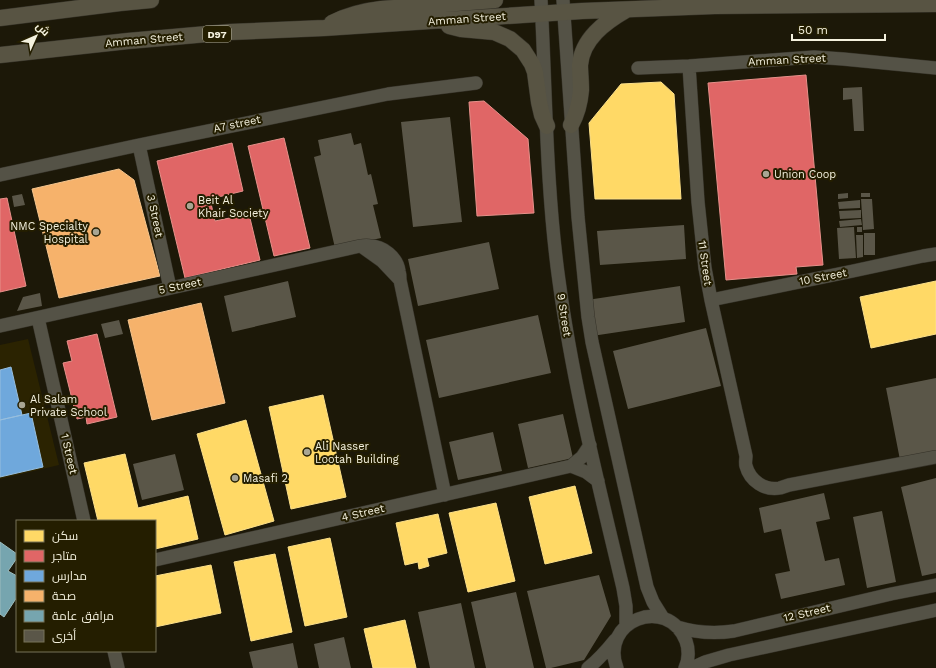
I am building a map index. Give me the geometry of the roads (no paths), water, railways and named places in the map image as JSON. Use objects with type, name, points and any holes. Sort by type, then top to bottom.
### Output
[{"type":"main road","points":[[0,18],[151,0]]},
{"type":"main road","points":[[324,28],[351,15],[366,11],[495,0]]},
{"type":"main road","points":[[541,7],[561,4],[627,9],[715,6],[936,4]]},
{"type":"main road","name":"Amman Street","points":[[0,55],[230,32],[434,21],[541,7]]},
{"type":"main road","points":[[571,125],[580,99],[580,63],[584,49],[592,36],[600,28],[627,9]]},
{"type":"main road","points":[[434,21],[461,29],[502,34],[516,44],[525,53],[532,64],[539,102],[547,126]]},
{"type":"street","name":"9 Street","points":[[561,4],[579,225],[588,317],[592,342],[647,587],[653,602],[663,618]]},
{"type":"street","name":"9 Street","points":[[541,7],[553,233],[559,279],[572,362],[623,588],[626,606],[626,625]]},
{"type":"street","name":"Amman Street","points":[[638,68],[814,57],[936,68]]},
{"type":"street","name":"11 Street","points":[[688,66],[698,202],[705,268],[746,456],[746,466],[750,474],[755,481],[763,486],[781,488],[789,485],[936,457]]},
{"type":"street","name":"A7 street","points":[[0,175],[388,94],[476,83]]},
{"type":"street","name":"3 Street","points":[[139,145],[170,288]]},
{"type":"street","name":"5 Street","points":[[0,326],[360,246],[380,248],[389,253],[396,261],[399,270],[445,495]]},
{"type":"street","name":"10 Street","points":[[711,300],[936,254]]},
{"type":"street","name":"1 Street","points":[[38,318],[84,520]]},
{"type":"street","points":[[590,445],[582,457],[571,466],[586,472],[598,482]]},
{"type":"street","name":"4 Street","points":[[156,560],[571,466]]},
{"type":"street","name":"12 Street","points":[[677,627],[697,632],[721,633],[936,585]]},
{"type":"street","points":[[692,668],[705,662],[729,655],[936,610]]},
{"type":"street","points":[[588,668],[605,653],[626,625],[637,618],[650,616],[663,618],[677,627],[684,635],[688,654],[687,665],[685,668]]},
{"type":"street","points":[[617,639],[614,653],[617,668]]},
{"type":"street","points":[[114,652],[118,668]]},
{"type":"place","name":"Union Coop","points":[[766,174]]},
{"type":"place","name":"Beit Al Khair Society","points":[[190,206]]},
{"type":"place","name":"NMC Specialty Hospital","points":[[96,232]]},
{"type":"place","name":"Al Salam Private School","points":[[22,405]]},
{"type":"place","name":"Ali Nasser Lootah Building","points":[[307,452]]},
{"type":"place","name":"Masafi 2","points":[[235,478]]}]
